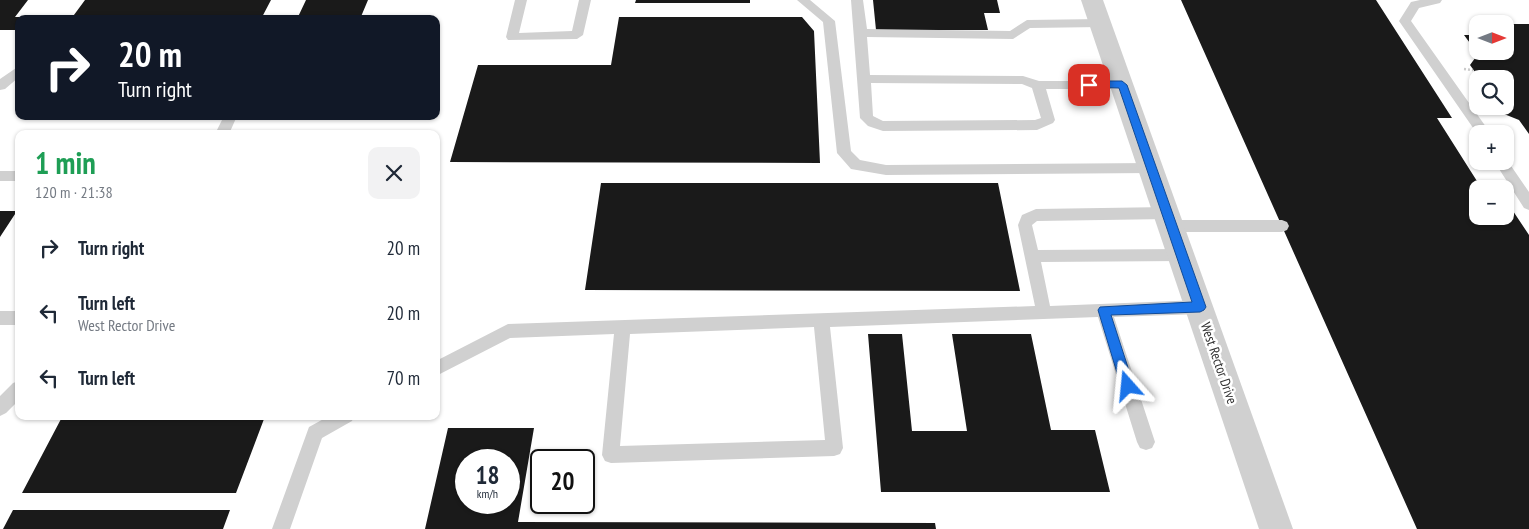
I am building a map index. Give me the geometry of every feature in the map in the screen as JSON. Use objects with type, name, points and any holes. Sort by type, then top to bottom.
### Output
[{"type":"street","name":"West Rector Drive","points":[[1096,12],[1170,219],[1276,529]]},
{"type":"lane","points":[[521,0],[512,36],[578,35],[585,0]]},
{"type":"lane","points":[[804,0],[830,21],[844,153],[856,165],[886,170],[1152,168]]},
{"type":"lane","points":[[857,0],[868,118],[873,124],[883,126],[1037,126],[1048,120],[1038,85]]},
{"type":"lane","points":[[1436,0],[1415,5],[1405,21],[1478,125]]},
{"type":"lane","points":[[861,34],[1013,35],[1027,24],[1096,12]]},
{"type":"lane","points":[[0,87],[15,74]]},
{"type":"lane","points":[[864,79],[1023,80],[1038,85],[1122,85]]},
{"type":"lane","points":[[1507,170],[1529,204]]},
{"type":"lane","points":[[0,176],[15,176]]},
{"type":"lane","points":[[1044,312],[1025,225],[1027,219],[1036,215],[1170,219],[1282,226]]},
{"type":"lane","points":[[1032,256],[1182,255]]},
{"type":"lane","points":[[440,366],[508,331],[1200,307]]},
{"type":"lane","points":[[1104,310],[1146,442]]},
{"type":"lane","points":[[0,318],[15,318]]},
{"type":"lane","points":[[623,327],[611,455],[834,448],[821,320]]},
{"type":"lane","points":[[0,408],[15,392]]},
{"type":"lane","points":[[281,529],[315,433],[339,420]]},
{"type":"building","points":[[0,0],[28,0],[15,15],[15,30],[0,30]]},
{"type":"building","points":[[85,0],[271,0],[263,15],[74,15]]},
{"type":"building","points":[[306,0],[368,0],[362,15],[299,15]]},
{"type":"building","points":[[636,0],[750,0],[750,3],[635,3]]},
{"type":"building","points":[[873,0],[997,0],[1000,13],[984,13],[988,30],[876,30]]},
{"type":"building","points":[[1181,0],[1376,0],[1452,118],[1437,118],[1476,180],[1469,180],[1469,225],[1514,225],[1514,212],[1529,235],[1529,529],[1417,529]]},
{"type":"building","points":[[619,17],[802,17],[814,31],[820,163],[450,162],[478,65],[611,65]]},
{"type":"building","points":[[1514,24],[1529,24],[1529,134],[1519,120],[1506,115],[1514,115],[1514,70],[1474,70],[1470,65],[1474,60],[1514,60]]},
{"type":"building","points":[[1464,35],[1469,35],[1469,42]]},
{"type":"building","points":[[601,183],[998,183],[1020,291],[585,290]]},
{"type":"building","points":[[0,211],[15,211],[15,214],[0,237]]},
{"type":"building","points":[[868,334],[902,334],[912,431],[967,431],[952,334],[1031,334],[1051,430],[1095,430],[1110,492],[881,492]]},
{"type":"building","points":[[60,420],[264,420],[236,493],[22,493]]},
{"type":"building","points":[[448,428],[534,428],[520,510],[520,449],[455,449],[455,514],[519,514],[518,522],[935,523],[936,529],[425,529]]},
{"type":"building","points":[[13,510],[230,510],[223,529],[3,529]]},
{"type":"route","points":[[1089,85],[1122,85],[1200,307],[1104,310],[1128,386]]}]
